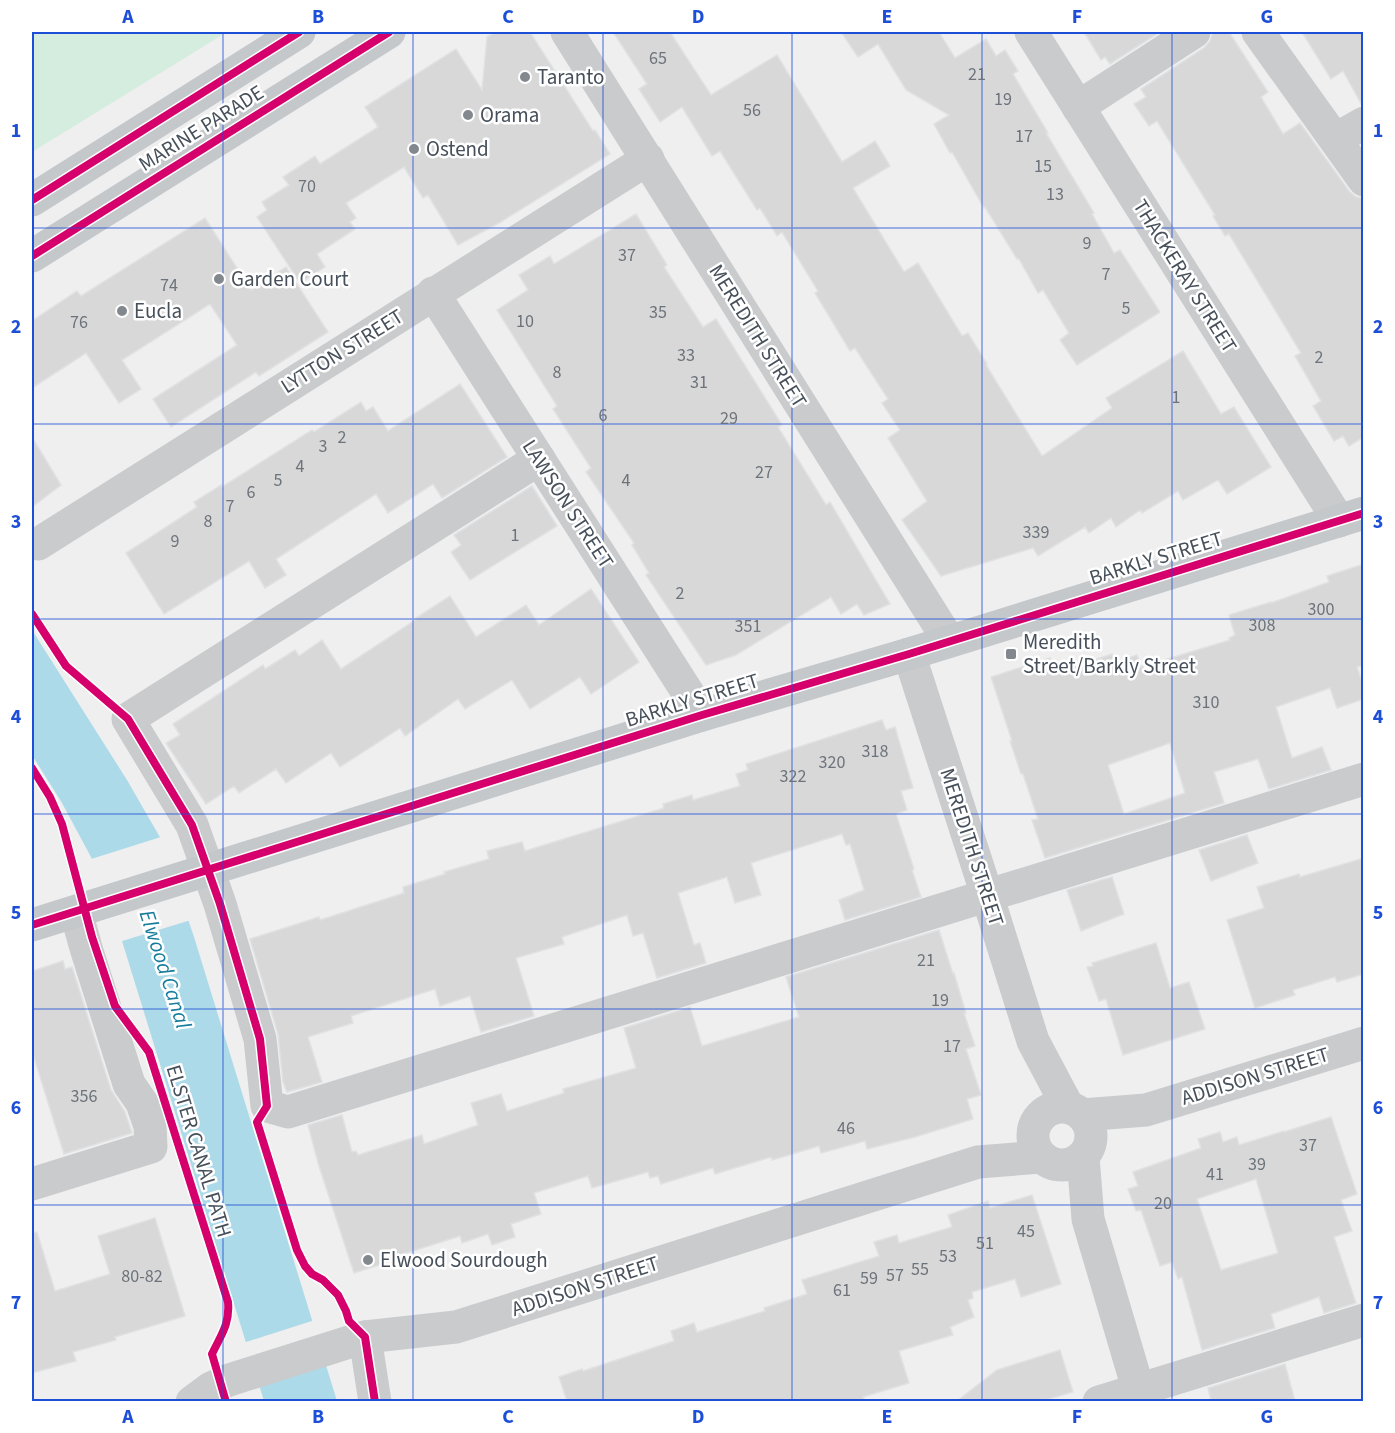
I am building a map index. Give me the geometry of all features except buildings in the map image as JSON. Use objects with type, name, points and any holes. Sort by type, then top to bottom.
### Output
[{"type":"main road","name":"MARINE PARADE","points":[[32,200],[299,32]]},
{"type":"main road","name":"MARINE PARADE","points":[[32,256],[389,32]]},
{"type":"main road","name":"BARKLY STREET","points":[[32,925],[702,715],[909,654],[1351,517]]},
{"type":"street","name":"MEREDITH STREET","points":[[567,32],[949,641]]},
{"type":"street","name":"THACKERAY STREET","points":[[1031,32],[1078,107],[1351,517]]},
{"type":"street","points":[[1078,107],[1194,32]]},
{"type":"street","points":[[1258,32],[1364,180]]},
{"type":"street","points":[[1336,140],[1364,123]]},
{"type":"street","name":"LYTTON STREET","points":[[38,544],[648,159]]},
{"type":"street","name":"LAWSON STREET","points":[[433,293],[702,715]]},
{"type":"street","points":[[539,459],[128,718],[192,825],[198,873],[220,904],[260,1039],[267,1106],[288,1112],[1364,779]]},
{"type":"street","name":"MEREDITH STREET","points":[[909,654],[1033,1041],[1140,1395]]},
{"type":"street","points":[[32,1184],[151,1148],[150,1126],[142,1103],[129,1084],[86,948],[87,908]]},
{"type":"street","name":"ADDISON STREET","points":[[192,1401],[353,1340],[456,1327],[1364,1043]]},
{"type":"street","points":[[1100,1401],[1140,1395],[1364,1320]]},
{"type":"street","points":[[353,1340],[375,1401]]},
{"type":"green space","points":[[32,32],[227,32],[32,152]]},
{"type":"water","name":"Elwood Canal","points":[[32,630],[127,780],[161,839],[194,937],[337,1401],[264,1401],[122,941],[91,857],[62,803],[32,755]]},
{"type":"pier","points":[[164,836],[191,920],[119,942],[88,860]]},
{"type":"pier","points":[[315,1320],[329,1364],[256,1386],[243,1343]]},
{"type":"cycle path","points":[[32,200],[299,32]]},
{"type":"cycle path","points":[[32,256],[389,32]]},
{"type":"cycle path","points":[[32,925],[702,715],[909,654],[1364,513]]},
{"type":"cycle path","points":[[32,614],[66,666],[128,719],[192,825],[220,904],[260,1039],[267,1106],[257,1122],[297,1250],[312,1274],[323,1280],[338,1295],[349,1321],[365,1337],[375,1402]]},
{"type":"cycle path","name":"ELSTER CANAL PATH","points":[[32,768],[50,797],[62,824],[92,937],[115,1006],[149,1052],[228,1302],[226,1323],[212,1354],[226,1402]]},
{"type":"place","name":"Taranto","points":[[525,77]]},
{"type":"place","name":"Orama","points":[[468,115]]},
{"type":"place","name":"Ostend","points":[[414,149]]},
{"type":"place","name":"Garden Court","points":[[219,279]]},
{"type":"place","name":"Eucla","points":[[122,311]]},
{"type":"place","name":"Meredith Street/Barkly Street","points":[[1011,654]]},
{"type":"place","name":"Elwood Sourdough","points":[[368,1260]]}]
